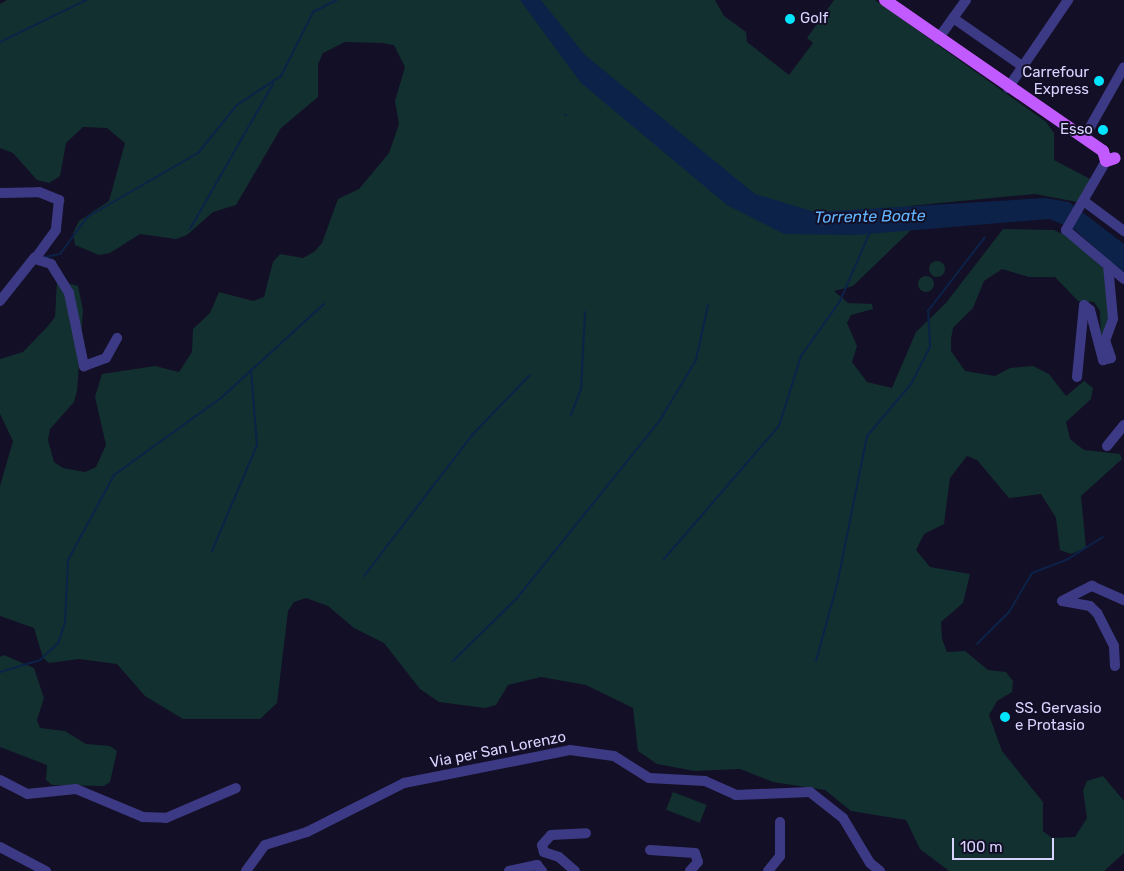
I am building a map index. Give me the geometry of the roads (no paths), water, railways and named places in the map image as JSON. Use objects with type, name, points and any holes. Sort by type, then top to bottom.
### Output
[{"type":"main road","points":[[888,1],[938,40],[1008,88],[1085,136],[1112,158]]},
{"type":"street","points":[[938,40],[966,0]]},
{"type":"street","points":[[1008,88],[1068,0]]},
{"type":"street","points":[[953,18],[1022,66]]},
{"type":"street","points":[[1085,136],[1124,67]]},
{"type":"street","points":[[1112,158],[1066,230],[1124,279]]},
{"type":"street","points":[[0,193],[40,192],[59,200],[56,230],[0,301]]},
{"type":"street","points":[[1084,202],[1124,231]]},
{"type":"street","points":[[35,257],[51,264],[69,293],[84,366],[106,358],[117,338]]},
{"type":"street","points":[[1077,377],[1084,305],[1090,310],[1103,360],[1111,358],[1105,341],[1113,319],[1108,265]]},
{"type":"street","points":[[1107,446],[1124,425]]},
{"type":"street","points":[[1115,666],[1114,646],[1097,613],[1090,606],[1062,601],[1092,586],[1124,600]]},
{"type":"street","name":"Via per San Lorenzo","points":[[246,871],[265,845],[307,832],[404,783],[570,750],[614,756],[649,778],[705,781],[736,795],[810,792],[843,818],[870,863],[880,871]]},
{"type":"street","points":[[0,780],[32,794],[76,789],[143,817],[166,818],[236,788]]},
{"type":"street","points":[[768,871],[780,856],[780,822]]},
{"type":"street","points":[[575,871],[560,857],[544,852],[542,845],[551,835],[586,833]]},
{"type":"street","points":[[0,847],[46,871]]},
{"type":"street","points":[[650,850],[694,853],[698,862],[690,871]]},
{"type":"street","points":[[509,871],[537,865],[542,871]]},
{"type":"water","name":"Torrente Boate","points":[[520,0],[541,0],[585,55],[755,194],[815,212],[1045,198],[1069,202],[1124,244],[1124,274],[1074,229],[1049,219],[856,235],[784,234],[727,205],[581,83]]},
{"type":"waterway","points":[[0,42],[86,0]]},
{"type":"waterway","points":[[45,257],[60,254],[87,217],[198,153],[237,105],[281,76],[313,12],[337,0]]},
{"type":"waterway","points":[[190,229],[273,84]]},
{"type":"waterway","name":"Torrente Boate","points":[[664,559],[779,426],[801,356],[840,301],[870,232]]},
{"type":"waterway","points":[[816,661],[837,585],[867,436],[911,384],[930,347],[928,311],[985,237]]},
{"type":"waterway","points":[[0,672],[40,660],[58,643],[65,623],[68,560],[114,475],[222,397],[324,304]]},
{"type":"waterway","points":[[453,661],[517,598],[660,420],[696,360],[708,305]]},
{"type":"waterway","points":[[571,415],[581,389],[585,312]]},
{"type":"waterway","points":[[212,551],[257,445],[251,370]]},
{"type":"waterway","points":[[364,576],[472,435],[530,375]]},
{"type":"waterway","points":[[977,644],[1009,612],[1032,573],[1068,559],[1103,537]]},
{"type":"place","name":"Golf","points":[[790,19]]},
{"type":"place","name":"Carrefour Express","points":[[1099,81]]},
{"type":"place","name":"Esso","points":[[1103,130]]},
{"type":"place","name":"SS. Gervasio e Protasio","points":[[1005,717]]}]
